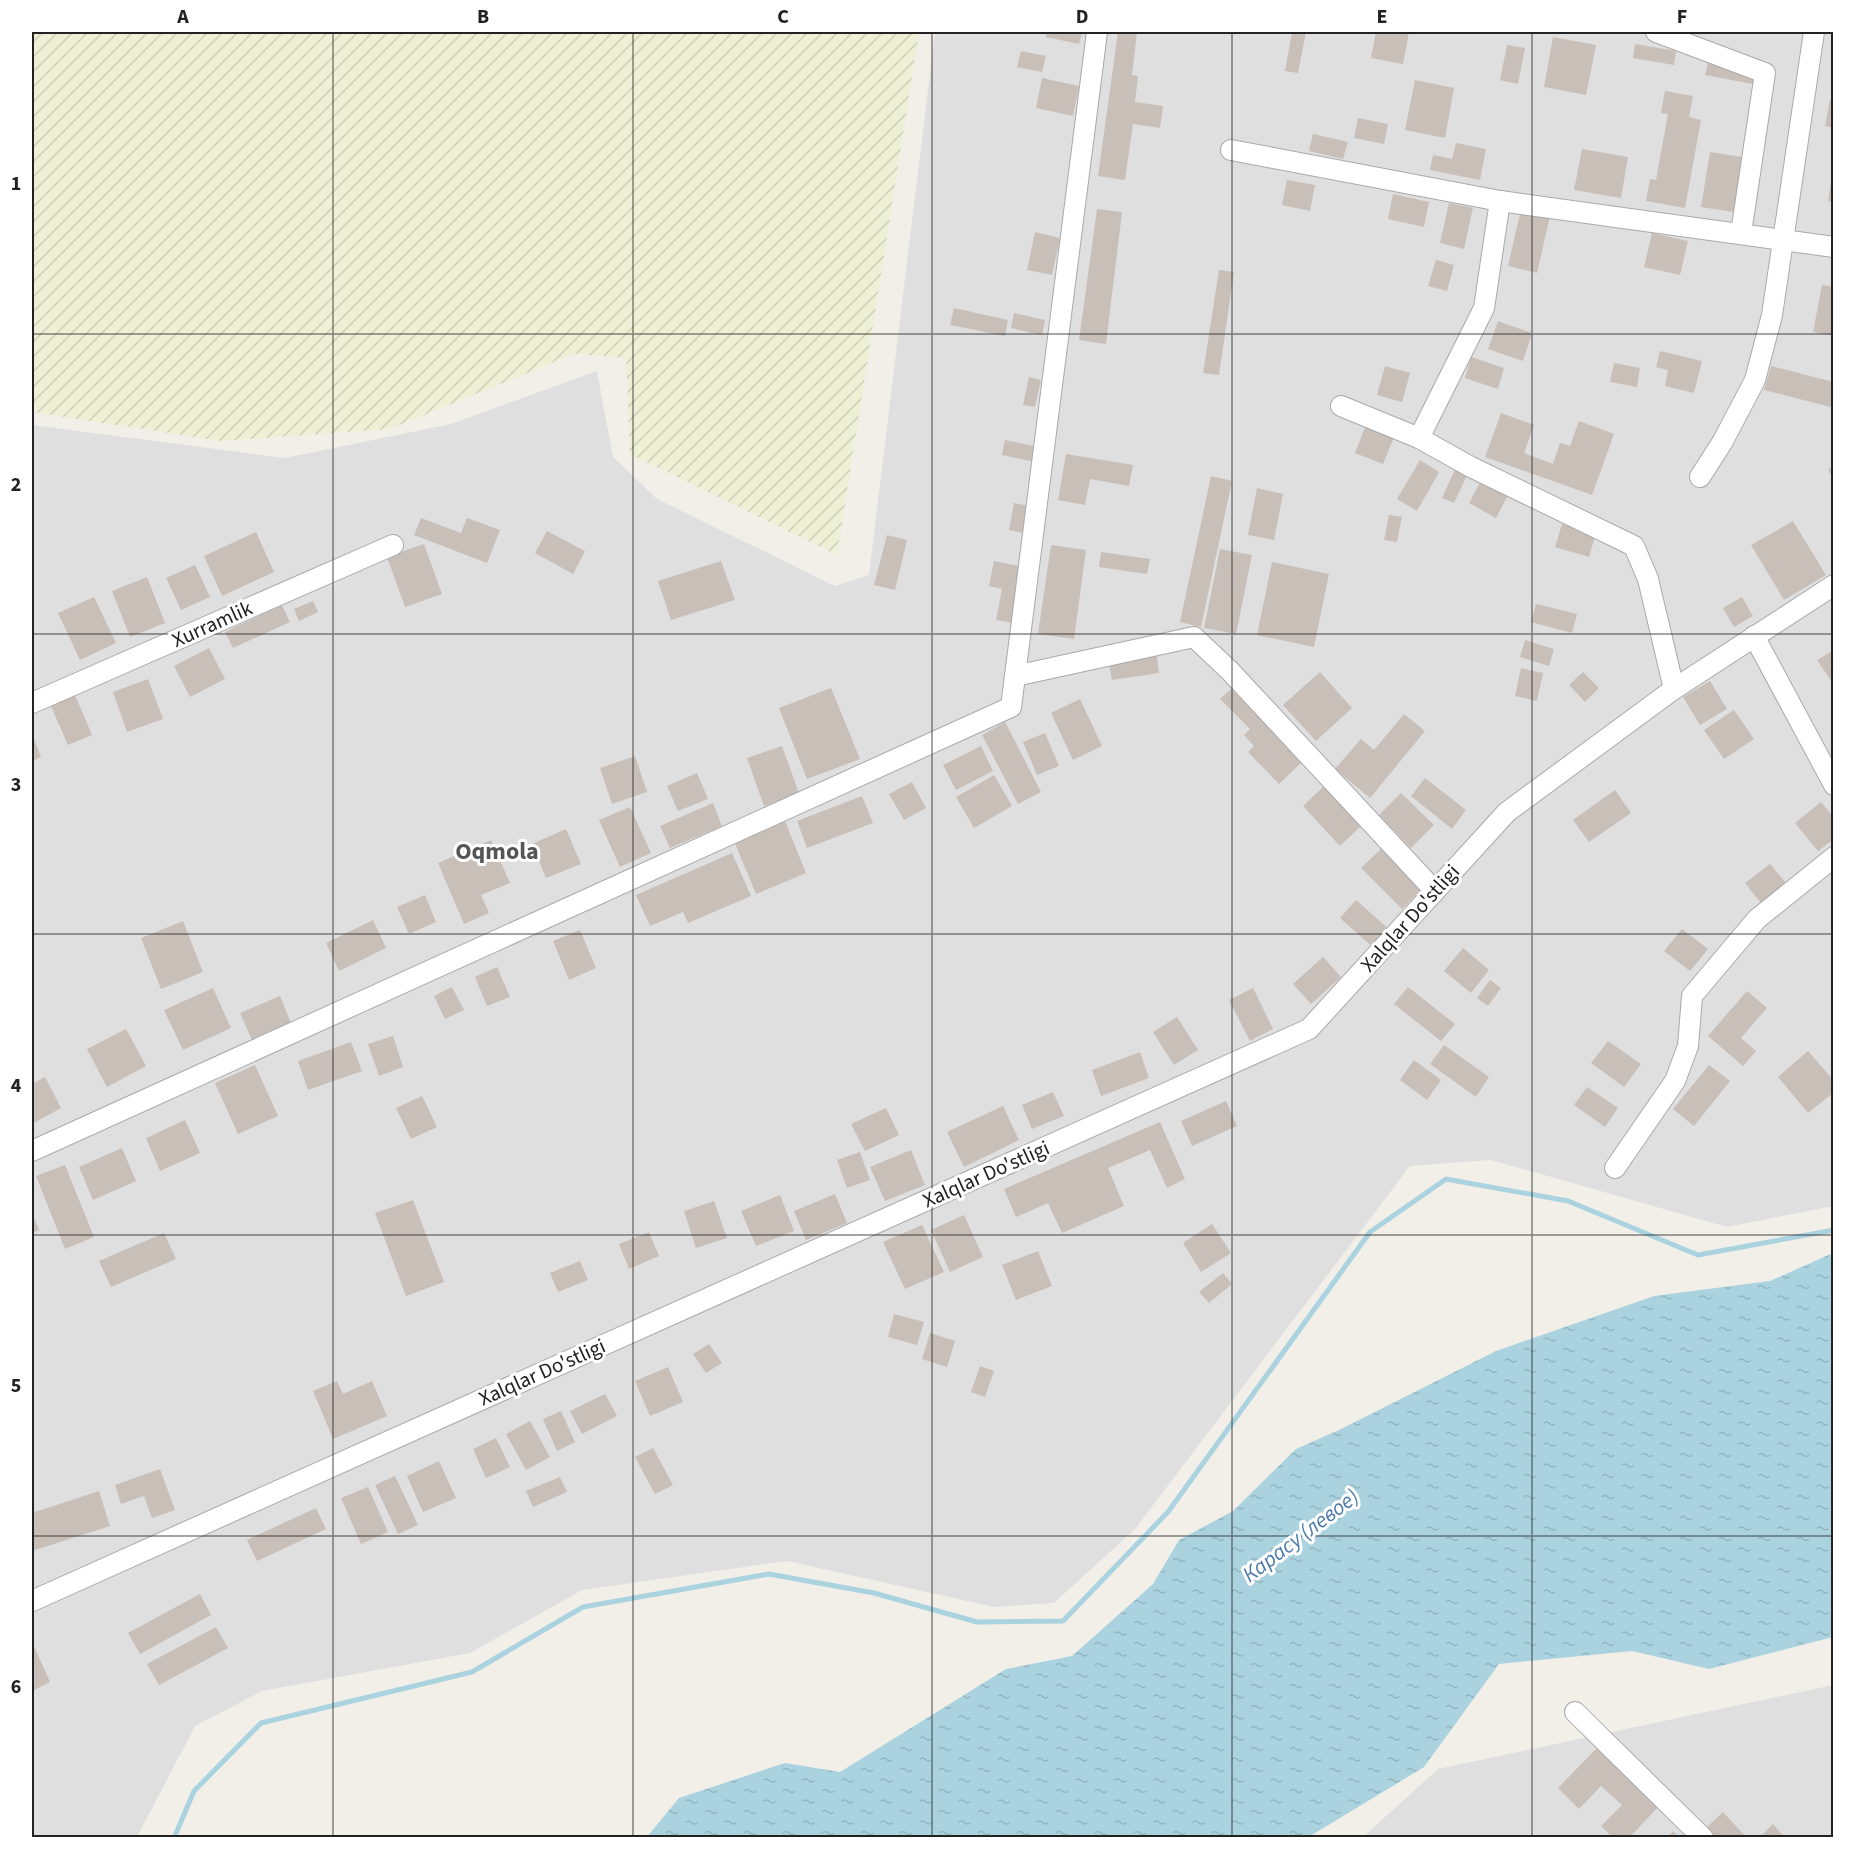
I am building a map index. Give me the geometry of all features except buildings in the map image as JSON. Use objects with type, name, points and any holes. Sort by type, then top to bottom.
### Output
[{"type":"street","points":[[32,1151],[1011,707],[1097,32]]},
{"type":"street","points":[[1656,32],[1765,73],[1741,233]]},
{"type":"street","points":[[1700,477],[1724,441],[1755,380],[1772,315],[1814,32]]},
{"type":"street","points":[[1231,150],[1500,201],[1833,247]]},
{"type":"street","points":[[1419,438],[1484,308],[1500,201]]},
{"type":"street","points":[[1341,406],[1419,438],[1471,467],[1635,546],[1648,579],[1674,689]]},
{"type":"street","name":"Xurramlik","points":[[32,703],[393,545]]},
{"type":"street","name":"Xalqlar Do'stligi","points":[[32,1601],[1309,1029],[1507,812],[1674,689],[1833,585]]},
{"type":"street","points":[[1754,636],[1833,785]]},
{"type":"street","points":[[1015,676],[1194,637],[1230,671],[1435,891]]},
{"type":"street","points":[[1615,1168],[1675,1081],[1688,1046],[1692,996],[1757,919],[1833,857]]},
{"type":"street","points":[[1575,1712],[1703,1838]]},
{"type":"shaded area","points":[[935,32],[1833,32],[1833,1206],[1727,1227],[1491,1160],[1410,1166],[1135,1529],[1054,1603],[994,1607],[787,1561],[582,1590],[470,1653],[262,1691],[195,1726],[137,1837],[32,1838],[32,425],[285,458],[451,424],[597,371],[613,457],[657,499],[835,586],[869,575]]},
{"type":"shaded area","points":[[1833,1685],[1833,1837],[1362,1838],[1438,1769]]},
{"type":"green space","points":[[32,32],[919,32],[837,555],[630,454],[626,358],[574,354],[390,429],[221,441],[32,412]]},
{"type":"water","name":"Карасу (левое)","points":[[1833,1253],[1833,1637],[1709,1669],[1632,1651],[1499,1664],[1424,1767],[1312,1835],[1304,1837],[647,1837],[679,1798],[785,1763],[840,1772],[1006,1669],[1072,1656],[1153,1584],[1179,1540],[1233,1511],[1296,1449],[1339,1430],[1496,1351],[1654,1296],[1770,1281]]},
{"type":"waterway","points":[[174,1838],[194,1791],[261,1723],[472,1672],[583,1607],[769,1574],[874,1593],[977,1622],[1063,1621],[1168,1512],[1370,1232],[1446,1179],[1568,1201],[1698,1255],[1834,1230]]},
{"type":"district","name":"Oqmola","points":[[497,851]]}]
